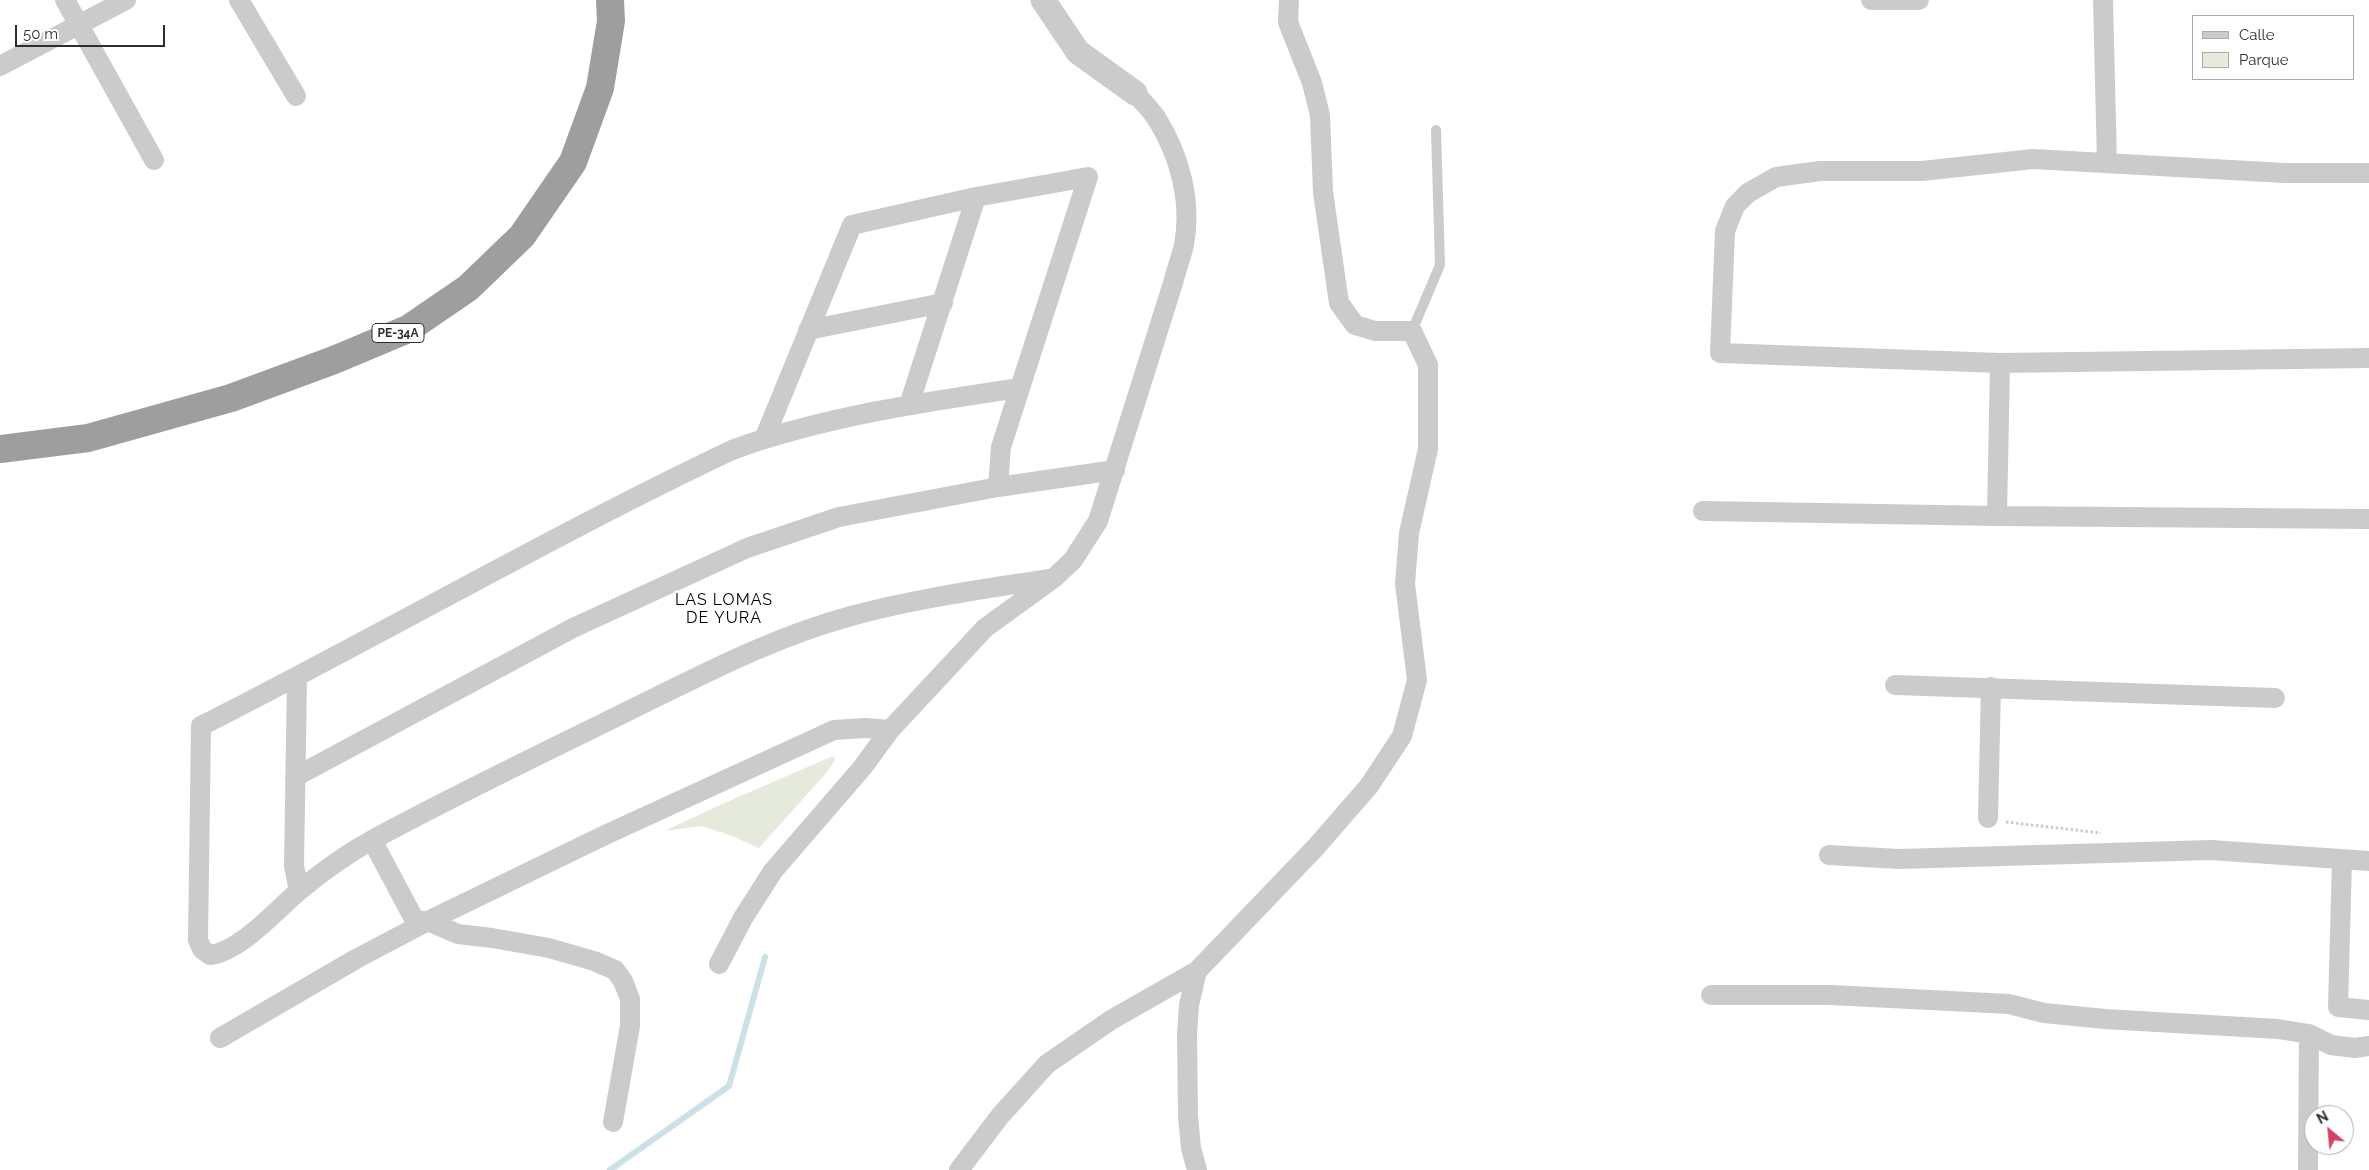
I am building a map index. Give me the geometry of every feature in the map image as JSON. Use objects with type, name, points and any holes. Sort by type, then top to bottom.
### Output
[{"type":"highway","name":"PE-34A","points":[[0,449],[88,438],[231,398],[334,360],[408,329],[468,288],[522,236],[573,162],[600,88],[611,20],[610,0]]},
{"type":"street","points":[[65,0],[154,160]]},
{"type":"street","points":[[0,66],[126,0]]},
{"type":"street","points":[[239,0],[296,96]]},
{"type":"street","points":[[719,964],[743,918],[773,871],[862,768],[890,730],[984,628],[1054,578],[1073,560],[1098,521],[1184,246],[1186,221],[1182,174],[1170,144],[1156,118],[1135,93],[1078,52],[1042,0]]},
{"type":"street","points":[[959,1170],[1000,1116],[1047,1064],[1111,1020],[1197,972],[1315,848],[1369,786],[1402,736],[1417,680],[1405,584],[1409,533],[1428,449],[1428,365],[1412,330],[1375,331],[1355,325],[1339,303],[1323,192],[1320,115],[1312,83],[1288,22],[1289,0]]},
{"type":"street","points":[[1871,0],[1920,0]]},
{"type":"street","points":[[2103,0],[2107,163]]},
{"type":"street","points":[[2369,173],[2286,173],[2033,159],[1922,171],[1820,171],[1776,176],[1748,193],[1735,206],[1725,232],[1720,353],[2000,363],[2369,358]]},
{"type":"street","points":[[764,439],[852,225],[976,197],[1088,177],[1001,447],[998,487]]},
{"type":"street","points":[[909,405],[976,197]]},
{"type":"street","points":[[808,330],[943,303]]},
{"type":"street","points":[[1997,516],[2000,363]]},
{"type":"street","points":[[1019,388],[909,405],[764,439],[732,450],[530,551],[297,678],[200,726],[198,940],[202,949],[210,956],[220,954],[254,931],[299,890],[372,840],[516,766],[735,659],[788,636],[850,616],[961,593],[1054,578]]},
{"type":"street","points":[[295,777],[573,628],[716,560],[790,531],[839,517],[998,487],[1115,470]]},
{"type":"street","points":[[1703,511],[2369,519]]},
{"type":"street","points":[[297,678],[294,866],[299,890]]},
{"type":"street","points":[[1895,685],[2274,698]]},
{"type":"street","points":[[1988,818],[1991,687]]},
{"type":"street","points":[[220,1038],[356,959],[428,921],[603,836],[834,730],[865,728],[890,730]]},
{"type":"street","points":[[372,840],[413,917],[418,921],[428,921],[458,934],[549,948],[594,961],[614,970],[623,981],[630,999],[630,1026],[612,1122]]},
{"type":"street","points":[[1830,855],[1899,859],[2210,850],[2369,861]]},
{"type":"street","points":[[2342,860],[2338,1007],[2369,1010]]},
{"type":"street","points":[[1197,972],[1189,1005],[1187,1044],[1188,1116],[1197,1170]]},
{"type":"street","points":[[1711,995],[1830,995],[2009,1004],[2044,1013],[2264,1028],[2309,1034],[2332,1045],[2355,1048],[2369,1046]]},
{"type":"street","points":[[2308,1170],[2309,1034]]},
{"type":"lane","points":[[1412,330],[1440,265],[1436,130]]},
{"type":"path","points":[[1988,818],[2019,825],[2096,831],[2107,834],[2123,852]]},
{"type":"green space","points":[[833,756],[835,760],[827,772],[759,848],[702,826],[664,831],[729,801]]},
{"type":"waterway","points":[[610,1170],[729,1086],[765,957]]},
{"type":"district","name":"LAS LOMAS DE YURA","points":[[724,609]]}]
